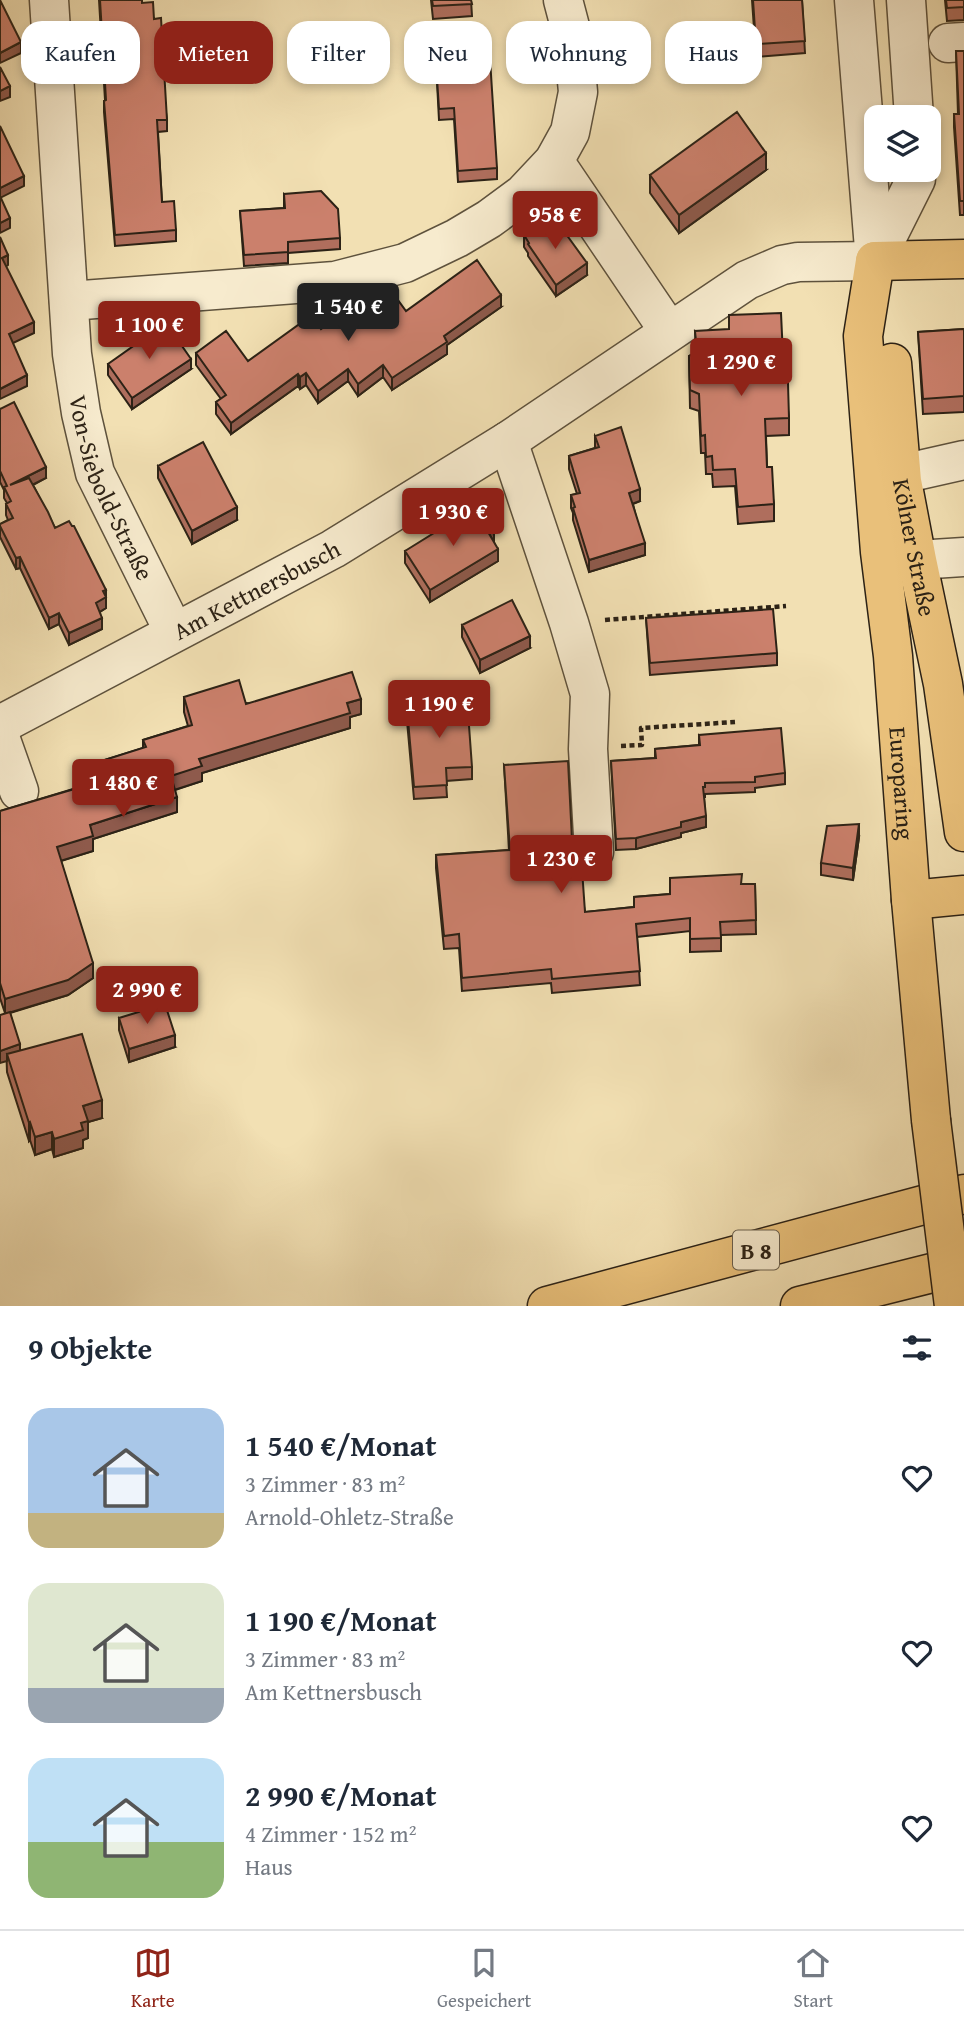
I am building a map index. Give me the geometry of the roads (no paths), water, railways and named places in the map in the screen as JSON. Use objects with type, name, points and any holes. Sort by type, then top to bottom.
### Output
[{"type":"main road","points":[[875,261],[964,259]]},
{"type":"main road","name":"Kölner Straße","points":[[875,261],[888,334],[902,474],[917,560],[954,683],[964,832]]},
{"type":"main road","name":"Europaring","points":[[875,261],[863,336],[880,552],[896,690],[931,1120],[954,1306]]},
{"type":"main road","points":[[911,900],[964,895]]},
{"type":"main road","name":"B 8","points":[[548,1306],[964,1194]]},
{"type":"main road","points":[[800,1306],[964,1265]]},
{"type":"street","name":"Von-Siebold-Straße","points":[[49,0],[72,354],[81,413],[95,473],[174,632]]},
{"type":"street","points":[[69,301],[335,281],[405,263],[489,219],[523,194],[554,160],[570,132],[578,92],[573,38],[563,0]]},
{"type":"street","name":"Kölner Straße","points":[[854,0],[875,261]]},
{"type":"street","points":[[906,0],[913,105]]},
{"type":"street","points":[[554,160],[669,331]]},
{"type":"street","points":[[875,261],[914,182]]},
{"type":"street","name":"Am Kettnersbusch","points":[[0,725],[333,548],[508,441],[747,279],[773,268],[798,262],[875,261]]},
{"type":"street","points":[[508,441],[590,694],[588,749],[594,852]]},
{"type":"street","points":[[902,474],[964,460]]},
{"type":"street","points":[[917,560],[964,557]]},
{"type":"street","points":[[0,737],[19,791]]}]
